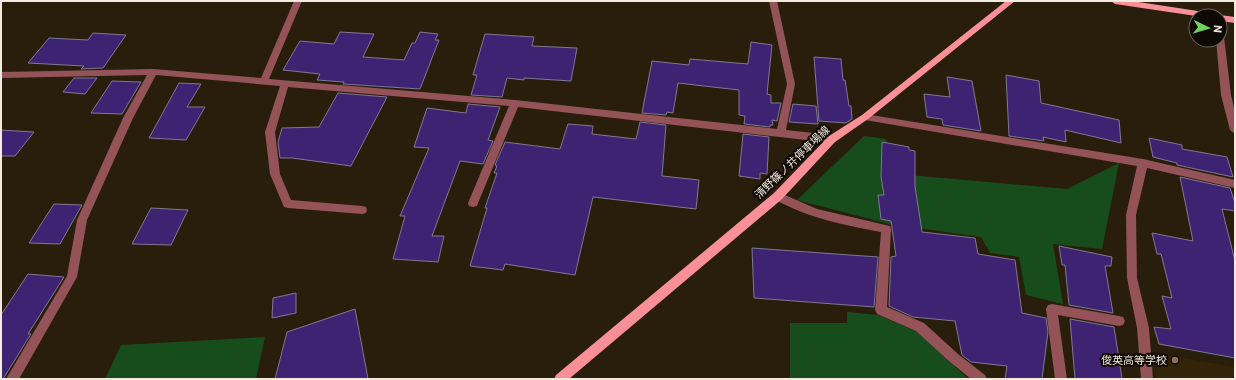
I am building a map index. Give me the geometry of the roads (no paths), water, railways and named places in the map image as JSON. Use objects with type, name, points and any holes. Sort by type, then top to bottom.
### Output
[{"type":"main road","name":"清野篠ノ井停車場線","points":[[560,379],[778,196],[832,139],[866,117],[1011,1]]},
{"type":"main road","points":[[1115,1],[1188,13]]},
{"type":"street","points":[[264,81],[298,1]]},
{"type":"street","points":[[773,1],[790,84],[781,133]]},
{"type":"street","points":[[1221,48],[1226,95],[1235,130]]},
{"type":"street","points":[[12,379],[72,277],[82,220],[128,118],[153,72]]},
{"type":"street","points":[[1,75],[153,72],[515,103],[832,139]]},
{"type":"street","points":[[285,84],[270,132],[275,174],[288,204],[362,210]]},
{"type":"street","points":[[473,203],[515,103]]},
{"type":"street","points":[[866,117],[1143,163],[1235,184]]},
{"type":"street","points":[[1143,163],[1131,215],[1132,278],[1143,328],[1147,379]]},
{"type":"street","points":[[778,196],[793,206],[843,221],[886,229],[881,310],[920,327],[954,358],[981,379]]},
{"type":"street","points":[[1061,379],[1052,309],[1119,320]]},
{"type":"place","name":"俊英高等学校","points":[[1175,360]]}]
